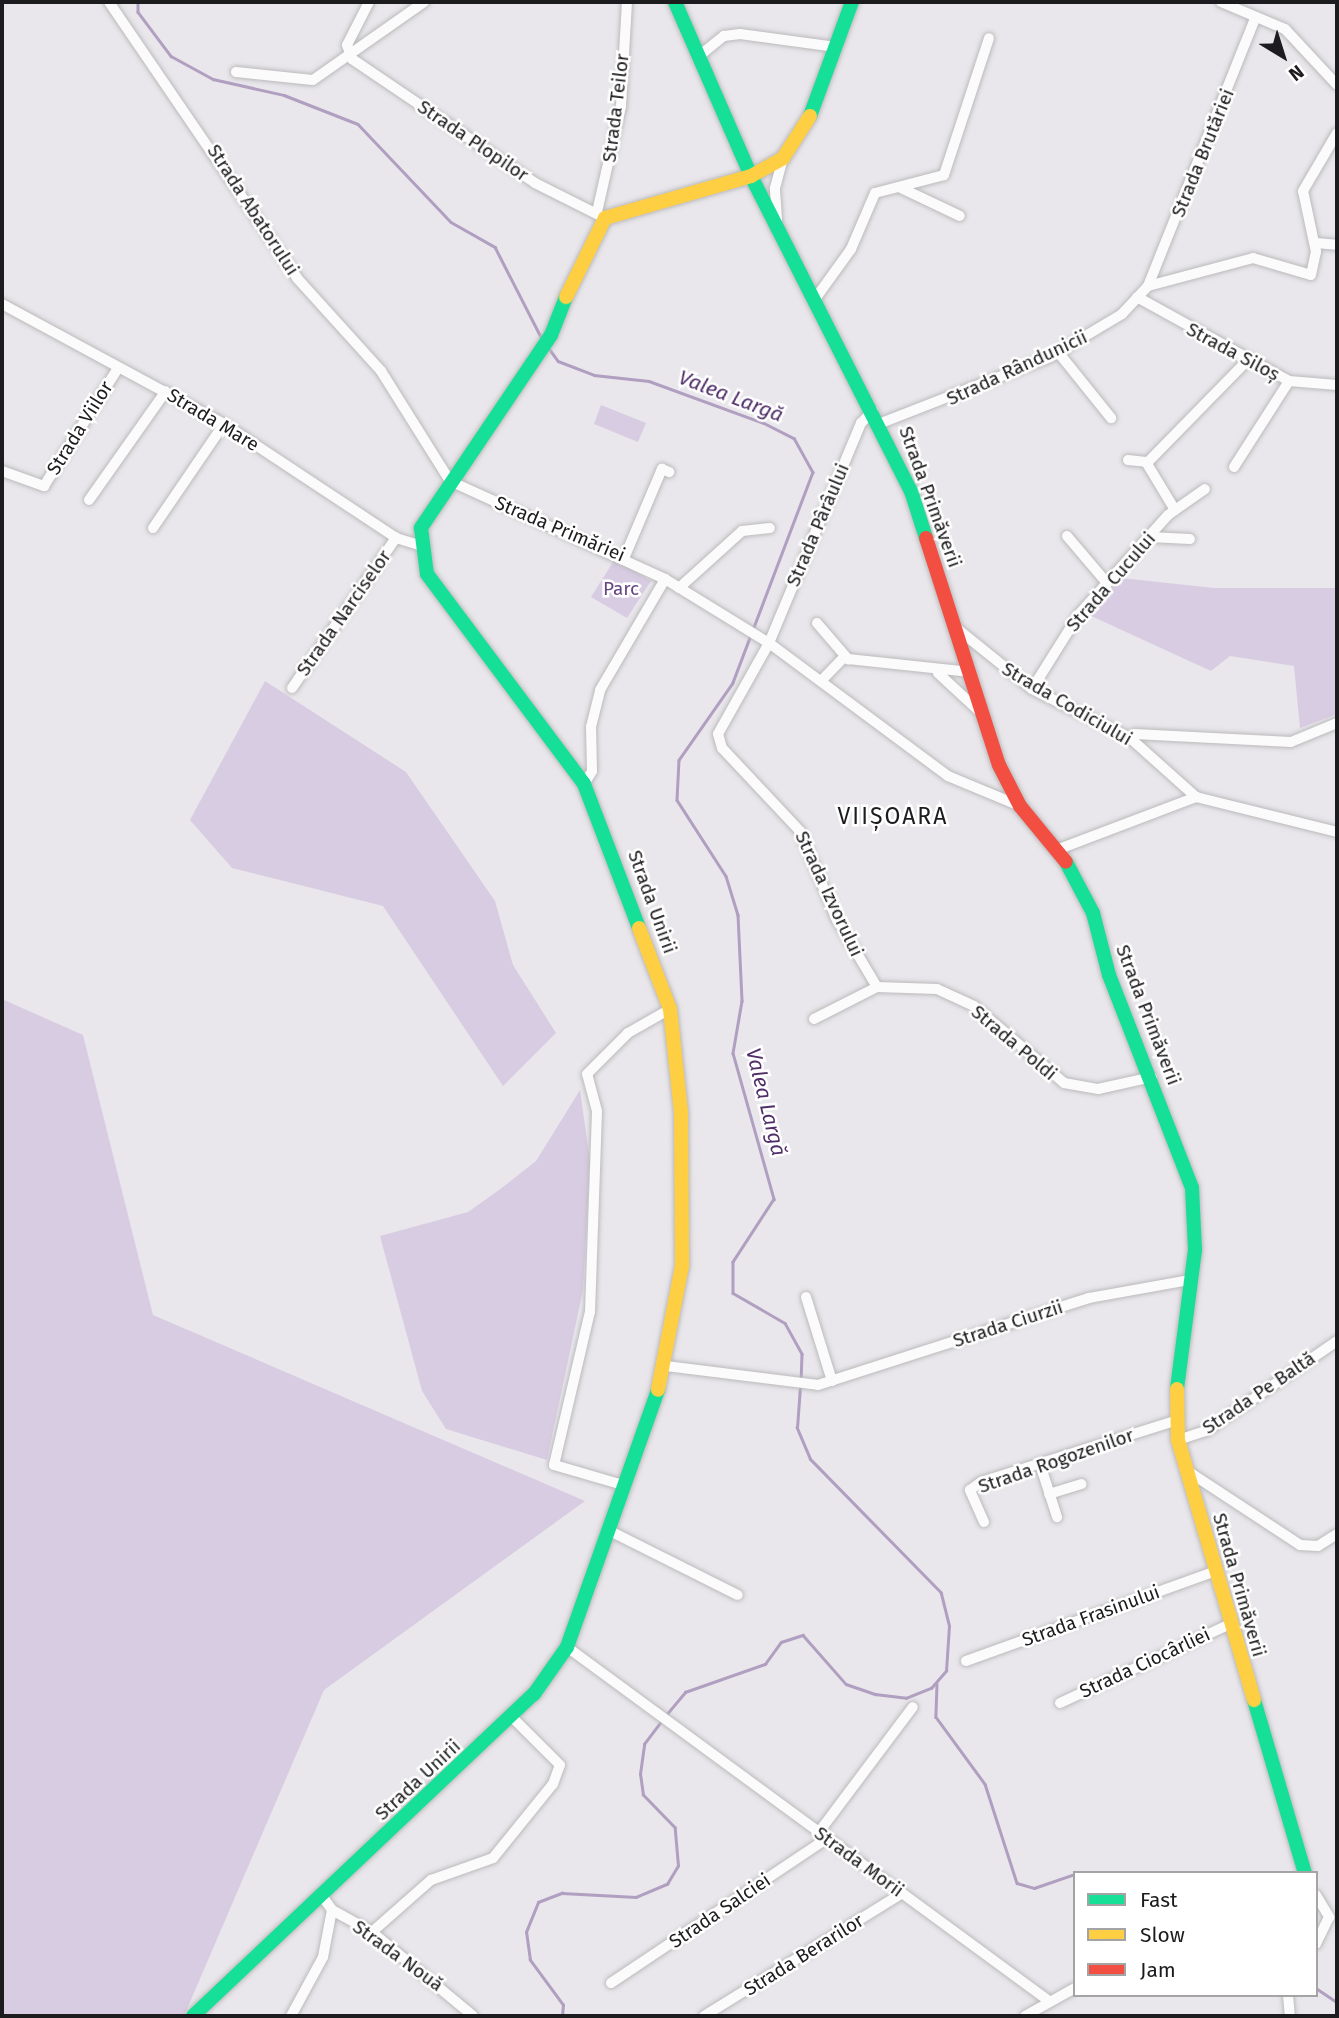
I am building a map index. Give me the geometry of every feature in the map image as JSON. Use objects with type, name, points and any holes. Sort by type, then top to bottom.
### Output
[{"type":"main road","name":"Strada Primăverii","points":[[676,2],[751,176],[777,219],[815,299],[877,416],[911,491],[984,716],[1020,806],[1059,849],[1093,913],[1109,975],[1152,1077],[1192,1188],[1195,1250],[1189,1280],[1175,1420],[1178,1440],[1304,1871]]},
{"type":"main road","points":[[419,545],[421,528],[450,481],[532,367],[551,335],[601,215],[751,176],[783,158],[807,123],[852,2]]},
{"type":"main road","name":"Strada Unirii","points":[[194,2016],[512,1717],[567,1647],[666,1367],[682,1252],[681,1112],[670,1009],[584,784],[427,574],[419,545]]},
{"type":"street","name":"Strada Abatorului","points":[[109,2],[297,278],[381,371],[450,481]]},
{"type":"street","points":[[347,54],[369,2]]},
{"type":"street","points":[[236,72],[313,80],[424,2]]},
{"type":"street","name":"Strada Teilor","points":[[601,215],[621,106],[627,2]]},
{"type":"street","points":[[1221,2],[1293,35],[1337,85]]},
{"type":"street","name":"Strada Brutăriei","points":[[1149,286],[1255,18]]},
{"type":"street","points":[[699,56],[724,36],[740,34],[836,47]]},
{"type":"street","points":[[815,299],[851,249],[875,193],[944,175],[989,38]]},
{"type":"street","name":"Strada Plopilor","points":[[347,54],[536,183],[601,215]]},
{"type":"street","name":"Strada Rândunicii","points":[[877,416],[1058,352],[1112,321],[1149,286],[1253,258],[1311,275],[1315,243],[1303,191],[1337,133]]},
{"type":"street","points":[[777,219],[775,188],[783,158]]},
{"type":"street","points":[[901,188],[960,216]]},
{"type":"street","points":[[1315,243],[1337,245]]},
{"type":"street","name":"Strada Siloș","points":[[1137,297],[1247,361],[1289,381],[1337,384]]},
{"type":"street","name":"Strada Mare","points":[[2,304],[224,424],[396,538],[419,545]]},
{"type":"street","points":[[1058,352],[1111,418]]},
{"type":"street","points":[[1147,463],[1247,361]]},
{"type":"street","name":"Strada Viilor","points":[[2,471],[44,486],[118,368]]},
{"type":"street","points":[[1234,467],[1289,381]]},
{"type":"street","points":[[89,500],[166,391]]},
{"type":"street","name":"Strada Pârâului","points":[[764,641],[861,423],[877,416]]},
{"type":"street","points":[[153,528],[224,424]]},
{"type":"street","points":[[1128,460],[1147,463],[1175,509]]},
{"type":"street","points":[[625,556],[662,469],[669,472]]},
{"type":"street","name":"Strada Primăriei","points":[[450,481],[625,556],[764,641],[948,776],[1020,806]]},
{"type":"street","name":"Strada Cucului","points":[[1032,689],[1079,614],[1175,509],[1205,489]]},
{"type":"street","points":[[680,588],[741,531],[770,528]]},
{"type":"street","points":[[1067,536],[1107,583]]},
{"type":"street","points":[[1149,537],[1190,539]]},
{"type":"street","name":"Strada Narciselor","points":[[292,688],[396,538]]},
{"type":"street","points":[[584,784],[592,771],[591,727],[600,690],[665,579]]},
{"type":"street","points":[[817,623],[844,657],[937,672],[970,672]]},
{"type":"street","name":"Strada Codiciului","points":[[955,627],[1032,689],[1130,738],[1196,797],[1337,834]]},
{"type":"street","name":"Strada Izvorului","points":[[764,641],[719,743],[800,831],[835,919],[877,987]]},
{"type":"street","points":[[821,681],[844,657]]},
{"type":"street","points":[[937,672],[984,716]]},
{"type":"street","points":[[1130,738],[1291,742],[1337,723]]},
{"type":"street","points":[[1059,849],[1196,797]]},
{"type":"street","points":[[814,1019],[877,987]]},
{"type":"street","name":"Strada Poldi","points":[[877,987],[937,989],[974,1006],[1048,1073],[1078,1089],[1152,1077]]},
{"type":"street","points":[[623,1485],[554,1465],[590,1312],[597,1111],[587,1074],[628,1033],[670,1009]]},
{"type":"street","name":"Strada Ciurzii","points":[[666,1367],[813,1386],[1089,1298],[1189,1280]]},
{"type":"street","points":[[806,1297],[832,1381]]},
{"type":"street","name":"Strada Pe Baltă","points":[[1178,1440],[1208,1430],[1337,1340]]},
{"type":"street","name":"Strada Rogozenilor","points":[[984,1522],[972,1488],[1175,1420]]},
{"type":"street","points":[[1040,1464],[1057,1517]]},
{"type":"street","points":[[1189,1472],[1293,1542],[1318,1546],[1337,1534]]},
{"type":"street","points":[[1049,1494],[1082,1484]]},
{"type":"street","points":[[608,1530],[738,1595]]},
{"type":"street","name":"Strada Frasinului","points":[[966,1661],[1216,1571]]},
{"type":"street","name":"Strada Ciocârliei","points":[[1060,1703],[1230,1623]]},
{"type":"street","name":"Strada Morii","points":[[567,1647],[1049,2001]]},
{"type":"street","points":[[824,1835],[913,1707]]},
{"type":"street","points":[[372,1932],[431,1880],[493,1858],[553,1784],[560,1765],[512,1717]]},
{"type":"street","name":"Strada Salciei","points":[[611,1983],[824,1835]]},
{"type":"street","name":"Strada Berarilor","points":[[704,2016],[902,1893]]},
{"type":"street","name":"Strada Nouă","points":[[322,1896],[332,1910],[372,1932],[474,2014]]},
{"type":"street","points":[[1318,1898],[1337,1926]]},
{"type":"street","points":[[291,2016],[323,1956],[332,1910]]},
{"type":"street","points":[[1318,1940],[1329,1917]]},
{"type":"street","points":[[1025,2016],[1073,1989]]},
{"type":"street","points":[[1288,1997],[1290,2016]]},
{"type":"green space","points":[[601,405],[646,423],[638,442],[594,424]]},
{"type":"green space","name":"Parc","points":[[615,559],[651,581],[627,618],[591,597]]},
{"type":"green space","points":[[1121,578],[1214,588],[1337,588],[1337,714],[1300,728],[1294,666],[1230,656],[1211,671],[1089,615]]},
{"type":"green space","points":[[265,681],[406,772],[495,901],[513,965],[556,1033],[503,1086],[383,906],[232,868],[190,820]]},
{"type":"green space","points":[[2,999],[83,1035],[153,1315],[585,1501],[324,1690],[184,2016],[2,2016]]},
{"type":"green space","points":[[580,1090],[590,1161],[583,1290],[547,1460],[446,1429],[422,1391],[380,1236],[468,1212],[499,1190],[536,1161]]},
{"type":"waterway","name":"Valea Largă","points":[[138,2],[138,12],[171,56],[213,79],[284,95],[358,124],[451,222],[495,247],[542,339]]},
{"type":"waterway","name":"Valea Largă","points":[[548,347],[558,361],[594,375],[649,381],[764,423],[794,438],[813,472],[733,683],[679,760],[677,800],[726,876],[738,915],[742,1001],[733,1053],[774,1199],[733,1262],[733,1293],[785,1323],[802,1354],[801,1379]]},
{"type":"waterway","name":"Valea Largă","points":[[666,1715],[685,1692],[765,1664],[781,1642],[803,1635],[846,1684],[875,1694],[906,1698],[931,1688],[946,1671],[949,1626],[941,1593],[810,1459],[797,1428],[800,1386]]},
{"type":"waterway","points":[[937,1684],[936,1717],[985,1784],[1017,1883],[1034,1888],[1073,1875]]},
{"type":"waterway","name":"Valea Largă","points":[[562,2016],[563,2005],[530,1960],[526,1932],[538,1902],[562,1893],[636,1897],[667,1884],[678,1866],[675,1828],[643,1795],[640,1774],[644,1744],[662,1720]]},
{"type":"waterway","points":[[1318,1989],[1337,2002]]},
{"type":"traffic: fast","points":[[675,2],[751,176],[911,491],[926,538]]},
{"type":"traffic: fast","points":[[810,116],[852,2]]},
{"type":"traffic: fast","points":[[566,297],[551,335],[421,528],[427,574],[584,784],[639,928]]},
{"type":"traffic: fast","points":[[1066,862],[1093,913],[1109,975],[1192,1188],[1195,1250],[1177,1389]]},
{"type":"traffic: fast","points":[[193,2016],[534,1694],[567,1647],[658,1390]]},
{"type":"traffic: fast","points":[[1254,1700],[1304,1871]]},
{"type":"traffic: slow","points":[[566,297],[605,218],[751,176],[783,158],[810,116]]},
{"type":"traffic: slow","points":[[639,928],[670,1009],[681,1112],[682,1266],[658,1390]]},
{"type":"traffic: slow","points":[[1177,1389],[1178,1440],[1254,1700]]},
{"type":"traffic: jam","points":[[926,538],[999,765],[1020,806],[1066,862]]},
{"type":"district","name":"VIIȘOARA","points":[[893,816]]}]
